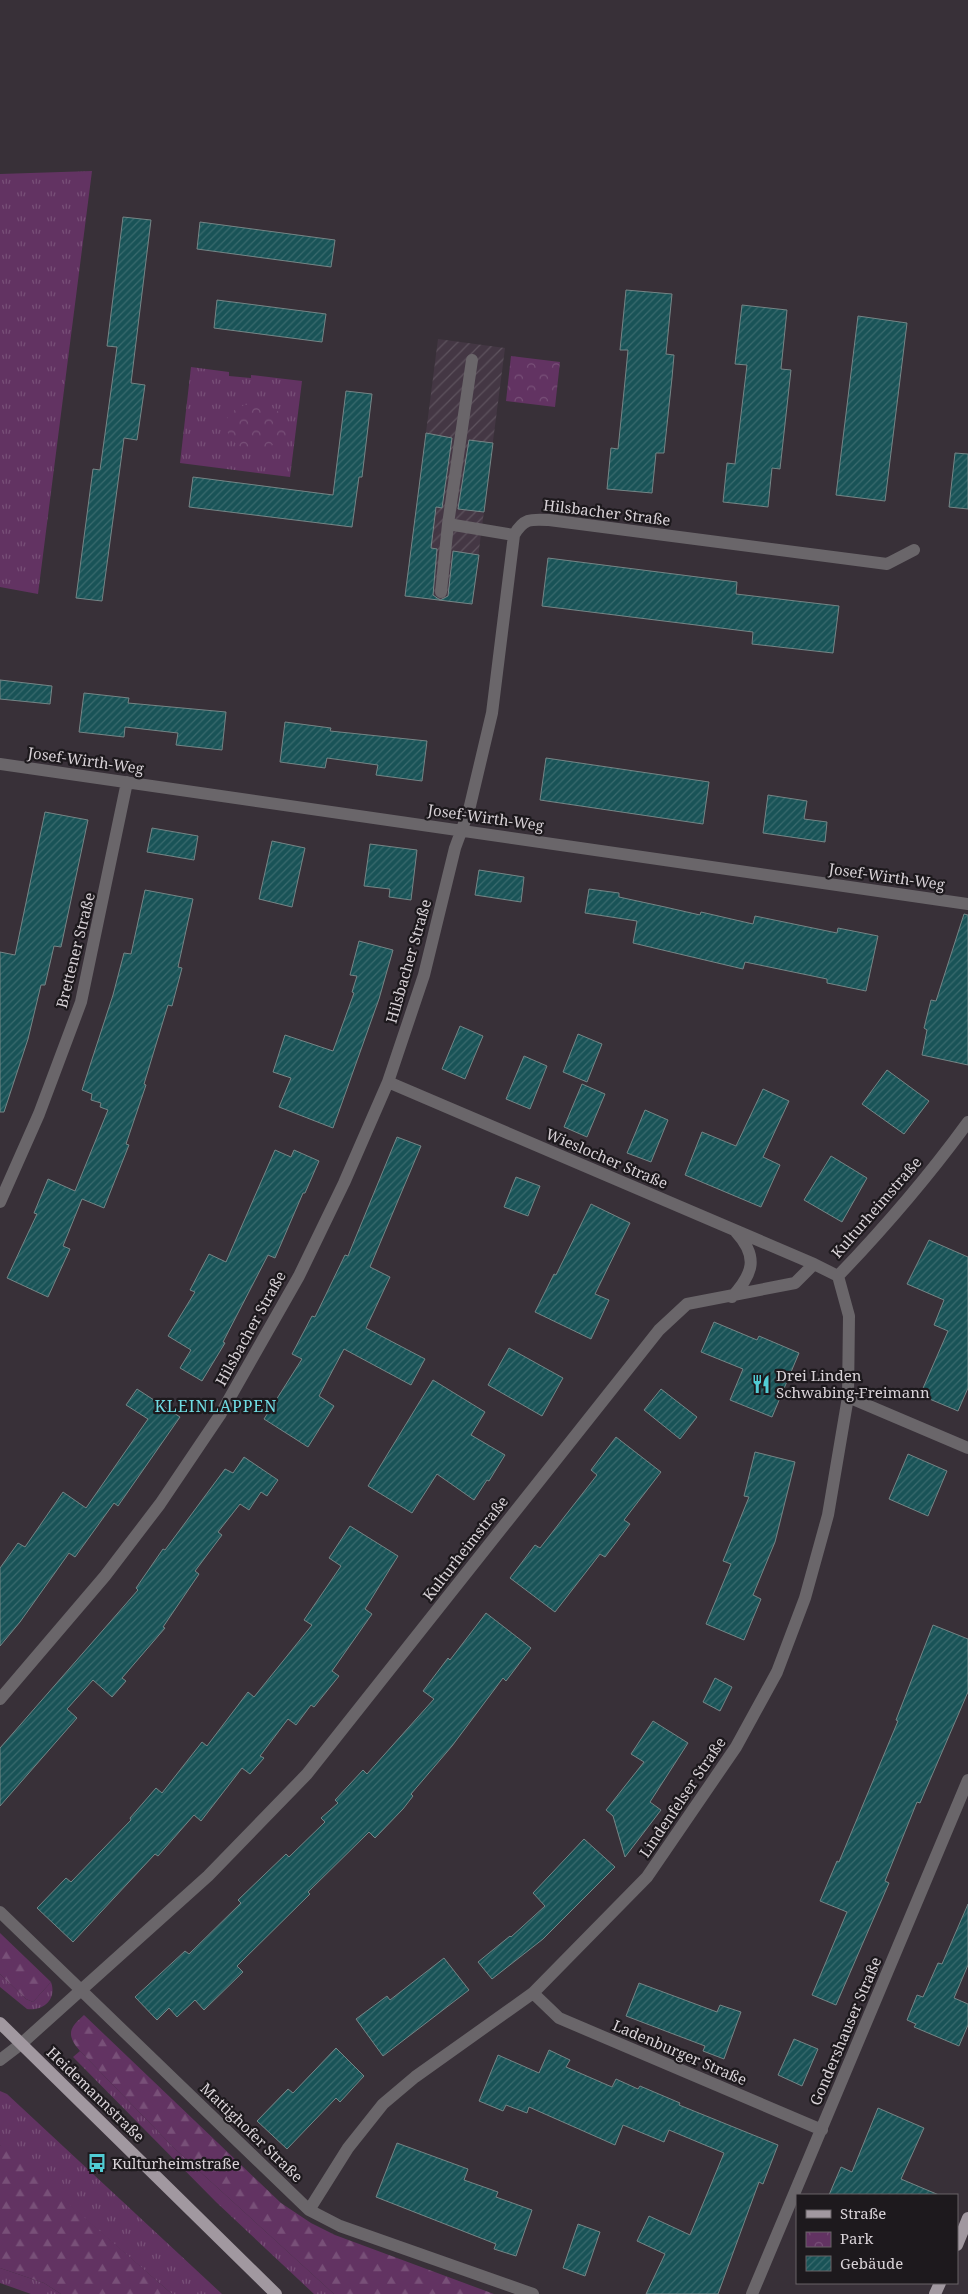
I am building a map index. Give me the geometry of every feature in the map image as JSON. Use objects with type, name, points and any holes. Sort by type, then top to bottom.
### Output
[{"type":"main road","name":"Heidemannstraße","points":[[0,2023],[276,2294]]},
{"type":"main road","points":[[958,2243],[968,2218]]},
{"type":"street","points":[[441,592],[448,524],[472,360]]},
{"type":"street","name":"Hilsbacher Straße","points":[[0,1699],[105,1576],[160,1504],[220,1415],[298,1276],[344,1183],[388,1082],[424,975],[455,848],[469,810],[492,713],[514,535],[520,524],[531,519],[888,564],[914,550]]},
{"type":"street","points":[[448,524],[514,535]]},
{"type":"street","name":"Josef-Wirth-Weg","points":[[0,764],[968,904]]},
{"type":"street","name":"Brettener Straße","points":[[0,1202],[39,1114],[81,1002],[127,782]]},
{"type":"street","name":"Wieslocher Straße","points":[[388,1082],[814,1264]]},
{"type":"street","name":"Kulturheimstraße","points":[[0,2060],[21,2044],[208,1876],[307,1774],[660,1330],[687,1304],[732,1297],[795,1283],[814,1264],[838,1276],[914,1193],[968,1122]]},
{"type":"street","points":[[732,1297],[745,1283],[751,1264],[746,1242],[734,1230]]},
{"type":"street","name":"Lindenfelser Straße","points":[[309,2210],[348,2148],[383,2104],[416,2077],[533,1993],[647,1877],[736,1747],[777,1672],[805,1598],[828,1515],[848,1398],[849,1316],[838,1276]]},
{"type":"street","points":[[848,1398],[968,1448]]},
{"type":"street","name":"Gondershauser Straße","points":[[752,2294],[968,1780]]},
{"type":"street","name":"Mattighofer Straße","points":[[0,1912],[309,2210],[340,2226],[533,2294]]},
{"type":"street","name":"Ladenburger Straße","points":[[533,1993],[559,2018],[822,2130]]},
{"type":"shaded area","points":[[438,339],[505,348],[472,604],[405,596]]},
{"type":"green space","points":[[92,171],[38,594],[0,587],[0,174]]},
{"type":"green space","points":[[511,356],[560,362],[555,407],[506,401]]},
{"type":"green space","points":[[191,367],[229,372],[229,376],[251,378],[251,375],[302,381],[290,477],[180,463]]},
{"type":"green space","points":[[262,403],[282,415],[286,423],[287,436],[259,450],[243,448],[235,443],[224,424],[231,413],[239,407]]},
{"type":"green space","points":[[0,1933],[51,1982],[33,2002],[26,1999],[0,1974]]},
{"type":"green space","points":[[0,1974],[26,1999],[33,2002],[51,1982],[51,1999],[44,2006],[27,2009],[0,1987]]},
{"type":"green space","points":[[84,2015],[281,2203],[311,2223],[335,2235],[494,2294],[334,2294],[174,2148],[80,2051],[71,2036],[71,2032],[75,2024]]},
{"type":"green space","points":[[80,2051],[174,2148],[334,2294],[314,2294],[216,2202],[73,2057]]},
{"type":"green space","points":[[0,2091],[7,2094],[222,2294],[172,2294],[0,2145]]},
{"type":"green space","points":[[0,2145],[172,2294],[61,2294],[44,2283],[0,2268]]},
{"type":"green space","points":[[0,2268],[44,2283],[61,2294],[31,2294],[0,2283]]},
{"type":"building","points":[[123,217],[151,220],[131,383],[145,385],[137,440],[124,438],[102,601],[76,598],[93,469],[100,470],[117,347],[107,346]]},
{"type":"building","points":[[200,222],[335,240],[331,267],[197,249]]},
{"type":"building","points":[[626,290],[672,294],[666,354],[674,355],[672,378],[664,453],[656,453],[652,493],[607,489],[611,448],[618,449],[628,350],[620,350]]},
{"type":"building","points":[[217,300],[326,314],[322,342],[214,328]]},
{"type":"building","points":[[742,305],[787,310],[781,369],[791,370],[780,469],[772,468],[768,507],[723,502],[727,463],[735,464],[747,365],[735,364]]},
{"type":"building","points":[[858,316],[907,323],[885,501],[836,495]]},
{"type":"building","points":[[346,391],[372,394],[362,477],[359,477],[352,527],[189,507],[193,477],[333,495]]},
{"type":"building","points":[[426,433],[452,438],[442,508],[436,507],[431,548],[437,549],[433,595],[440,600],[448,596],[453,551],[479,555],[472,604],[405,596]]},
{"type":"building","points":[[469,440],[493,443],[484,512],[458,509]]},
{"type":"building","points":[[955,453],[968,454],[968,509],[949,507]]},
{"type":"building","points":[[548,558],[737,582],[736,594],[839,606],[833,653],[752,644],[753,632],[542,606]]},
{"type":"building","points":[[0,680],[52,686],[50,704],[0,699]]},
{"type":"building","points":[[84,693],[129,698],[128,703],[226,712],[222,750],[176,745],[178,733],[125,727],[124,737],[79,732]]},
{"type":"building","points":[[285,722],[331,728],[330,731],[427,741],[422,781],[376,775],[378,765],[327,758],[325,768],[280,762]]},
{"type":"building","points":[[546,758],[709,782],[703,824],[540,800]]},
{"type":"building","points":[[768,795],[807,801],[804,819],[827,822],[825,842],[763,833]]},
{"type":"building","points":[[45,812],[88,820],[61,947],[54,946],[45,985],[41,985],[28,1039],[4,1112],[0,1112],[0,952],[15,955]]},
{"type":"building","points":[[152,828],[198,836],[194,860],[147,852]]},
{"type":"building","points":[[272,841],[305,848],[292,907],[259,899]]},
{"type":"building","points":[[370,844],[417,850],[411,900],[389,897],[390,889],[364,886]]},
{"type":"building","points":[[479,870],[524,877],[521,902],[475,895]]},
{"type":"building","points":[[589,889],[619,893],[619,897],[700,915],[701,912],[753,924],[755,916],[837,933],[838,928],[878,936],[866,991],[827,983],[827,979],[745,962],[743,969],[633,943],[637,921],[585,913]]},
{"type":"building","points":[[145,890],[193,899],[178,967],[182,968],[172,1006],[168,1005],[144,1084],[146,1085],[126,1144],[129,1145],[104,1208],[82,1199],[63,1246],[70,1249],[48,1297],[7,1278],[37,1214],[34,1213],[48,1179],[75,1191],[108,1110],[100,1107],[101,1103],[91,1100],[92,1094],[82,1090],[113,995],[124,953],[131,954]]},
{"type":"building","points":[[964,914],[968,915],[968,1065],[922,1055],[927,1030],[924,1028],[931,1000],[936,1001]]},
{"type":"building","points":[[359,941],[393,950],[379,999],[333,1128],[279,1107],[291,1078],[273,1072],[285,1035],[333,1051],[354,993],[352,992],[357,976],[350,975]]},
{"type":"building","points":[[460,1026],[483,1036],[465,1079],[442,1069]]},
{"type":"building","points":[[578,1034],[602,1044],[587,1082],[563,1072]]},
{"type":"building","points":[[524,1056],[547,1066],[530,1109],[506,1099]]},
{"type":"building","points":[[887,1070],[929,1101],[904,1134],[862,1104]]},
{"type":"building","points":[[582,1084],[605,1094],[587,1137],[564,1127]]},
{"type":"building","points":[[763,1089],[789,1101],[763,1157],[780,1165],[761,1207],[685,1175],[702,1132],[736,1146]]},
{"type":"building","points":[[645,1110],[668,1120],[651,1162],[627,1153]]},
{"type":"building","points":[[397,1137],[421,1146],[370,1267],[390,1277],[366,1328],[425,1359],[411,1385],[344,1349],[319,1396],[334,1406],[308,1447],[264,1419],[302,1359],[292,1354],[312,1316],[315,1317],[345,1255],[348,1256]]},
{"type":"building","points":[[275,1150],[291,1157],[294,1150],[319,1161],[275,1258],[268,1255],[223,1342],[225,1343],[202,1381],[180,1368],[191,1350],[168,1336],[195,1292],[190,1290],[209,1254],[226,1262]]},
{"type":"building","points":[[831,1156],[867,1178],[842,1222],[804,1200]]},
{"type":"building","points":[[516,1177],[540,1186],[528,1216],[504,1207]]},
{"type":"building","points":[[591,1204],[630,1223],[595,1294],[609,1300],[591,1339],[535,1312],[554,1274],[556,1275]]},
{"type":"building","points":[[929,1240],[968,1257],[968,1388],[958,1411],[920,1395],[948,1331],[934,1325],[944,1300],[907,1284]]},
{"type":"building","name":"Drei Linden Schwabing-Freimann","points":[[714,1322],[757,1340],[759,1336],[799,1353],[772,1417],[730,1400],[743,1369],[701,1352]]},
{"type":"building","points":[[509,1348],[563,1378],[542,1416],[488,1385]]},
{"type":"building","points":[[433,1380],[485,1412],[471,1435],[505,1455],[489,1481],[487,1480],[474,1500],[437,1474],[412,1513],[368,1486]]},
{"type":"building","points":[[137,1389],[180,1417],[118,1506],[114,1503],[75,1557],[69,1553],[20,1622],[0,1646],[0,1568],[18,1543],[25,1547],[63,1492],[86,1508],[148,1419],[126,1405]]},
{"type":"building","points":[[661,1389],[697,1417],[680,1439],[644,1410]]},
{"type":"building","points":[[616,1437],[661,1472],[624,1520],[630,1524],[605,1557],[600,1554],[555,1612],[510,1578],[535,1545],[540,1548],[597,1475],[591,1470]]},
{"type":"building","points":[[755,1452],[795,1462],[775,1542],[753,1595],[761,1599],[744,1640],[706,1624],[731,1564],[723,1561],[749,1497],[744,1496]]},
{"type":"building","points":[[908,1454],[947,1471],[928,1516],[889,1499]]},
{"type":"building","points":[[244,1457],[278,1480],[267,1496],[261,1492],[249,1510],[240,1504],[218,1532],[222,1535],[195,1571],[199,1574],[163,1627],[165,1628],[122,1678],[126,1681],[112,1697],[93,1680],[67,1709],[77,1718],[0,1806],[0,1748],[138,1590],[136,1588],[163,1549],[165,1550],[225,1469],[233,1473]]},
{"type":"building","points":[[350,1526],[398,1556],[365,1609],[372,1614],[332,1671],[339,1676],[314,1707],[311,1705],[296,1725],[288,1719],[260,1756],[264,1758],[250,1774],[242,1768],[201,1821],[194,1815],[158,1856],[155,1854],[73,1942],[37,1908],[66,1878],[71,1882],[131,1820],[130,1818],[156,1788],[162,1793],[202,1742],[207,1746],[248,1692],[254,1697],[312,1625],[304,1620],[341,1566],[329,1558]]},
{"type":"building","points":[[486,1613],[531,1648],[506,1681],[503,1678],[452,1746],[411,1794],[413,1796],[403,1809],[375,1838],[369,1832],[308,1892],[310,1894],[237,1966],[243,1972],[204,2010],[195,2000],[177,2017],[169,2008],[157,2020],[135,1997],[185,1951],[189,1954],[241,1903],[238,1900],[286,1854],[289,1857],[325,1822],[321,1818],[338,1803],[335,1800],[363,1770],[367,1774],[434,1699],[423,1691],[448,1658],[450,1660]]},
{"type":"building","points":[[933,1625],[968,1639],[968,1692],[920,1803],[917,1802],[885,1881],[889,1883],[836,2005],[812,1995],[847,1912],[820,1901],[837,1861],[839,1862],[898,1721],[896,1720]]},
{"type":"building","points":[[715,1678],[732,1687],[720,1711],[703,1702]]},
{"type":"building","points":[[653,1721],[688,1743],[650,1802],[661,1810],[625,1857],[613,1816],[606,1810],[644,1762],[631,1754]]},
{"type":"building","points":[[584,1839],[615,1867],[543,1939],[492,1979],[478,1962],[511,1937],[545,1906],[533,1893]]},
{"type":"building","points":[[968,1904],[968,1965],[954,1998],[968,2004],[968,2025],[959,2046],[914,2027],[916,2024],[907,2020],[917,1995],[923,1997],[938,1963],[942,1964]]},
{"type":"building","points":[[444,1958],[469,1990],[383,2056],[356,2019],[387,1996],[390,2000]]},
{"type":"building","points":[[639,1983],[717,2012],[720,2005],[741,2012],[724,2059],[703,2051],[705,2046],[626,2016]]},
{"type":"building","points":[[794,2039],[818,2049],[802,2086],[778,2075]]},
{"type":"building","points":[[336,2048],[364,2076],[340,2102],[336,2098],[287,2149],[257,2121],[288,2089],[293,2093]]},
{"type":"building","points":[[549,2050],[570,2060],[566,2067],[612,2087],[616,2079],[638,2089],[640,2086],[680,2103],[679,2105],[778,2145],[763,2184],[759,2182],[718,2294],[646,2294],[665,2254],[637,2241],[649,2216],[690,2235],[724,2153],[669,2130],[664,2142],[623,2125],[615,2145],[529,2107],[527,2113],[506,2105],[503,2111],[479,2101],[498,2055],[539,2073]]},
{"type":"building","points":[[878,2108],[924,2128],[901,2179],[937,2194],[829,2194],[841,2167],[852,2172]]},
{"type":"building","points":[[397,2143],[468,2169],[464,2180],[498,2192],[496,2197],[532,2210],[516,2256],[494,2249],[496,2244],[376,2197]]},
{"type":"building","points":[[578,2224],[600,2232],[585,2276],[563,2268]]},
{"type":"place","name":"Drei Linden Schwabing-Freimann","points":[[761,1384]]},
{"type":"place","name":"Kulturheimstraße","points":[[97,2163]]},
{"type":"district","name":"KLEINLAPPEN","points":[[216,1406]]}]
